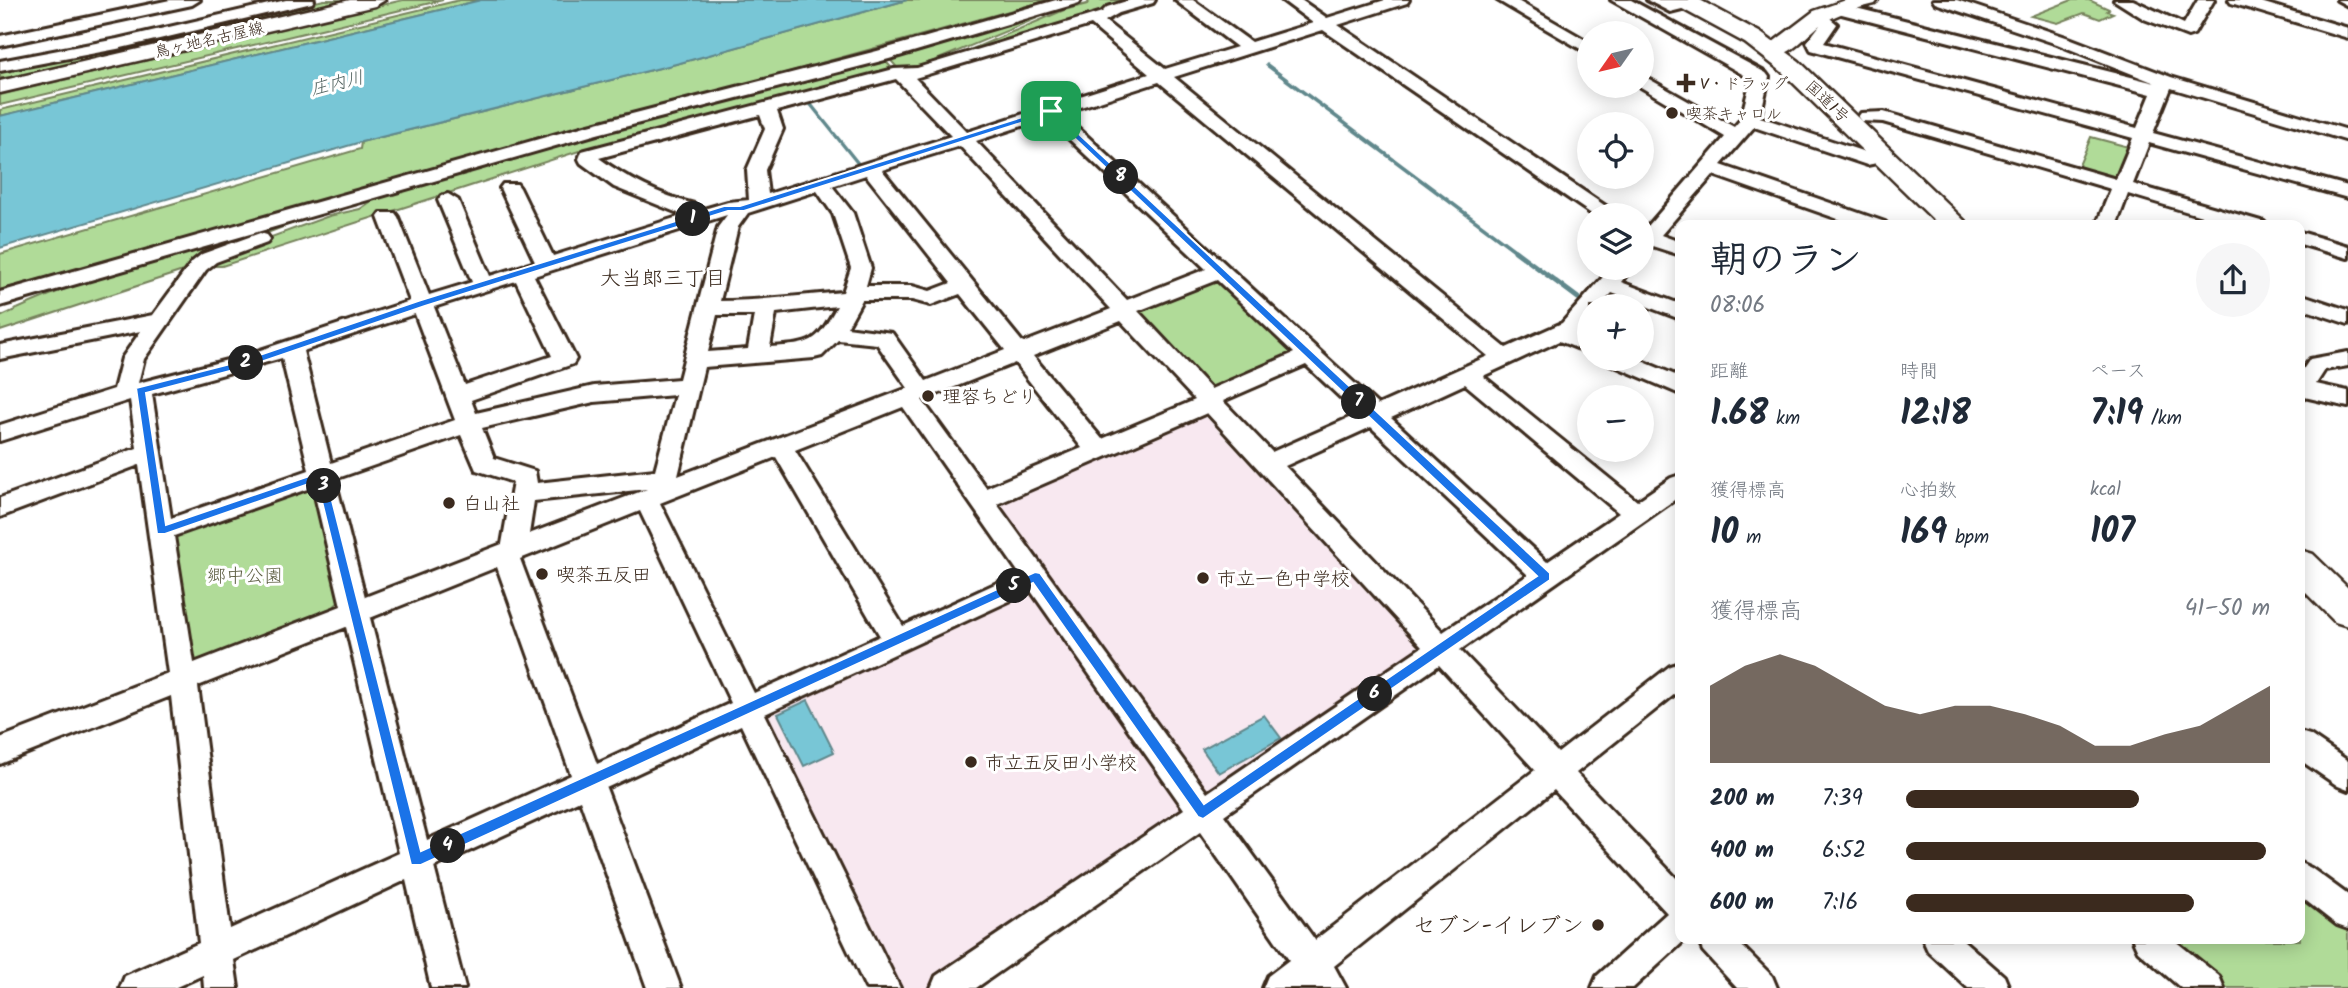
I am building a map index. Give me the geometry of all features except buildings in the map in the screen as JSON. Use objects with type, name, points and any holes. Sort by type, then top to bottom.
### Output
[{"type":"highway","name":"国道1号","points":[[1693,1],[1753,38],[1803,59],[1973,220]]},
{"type":"highway","name":"国道1号","points":[[1778,49],[1800,75],[1950,220]]},
{"type":"highway","points":[[2305,541],[2348,582]]},
{"type":"highway","points":[[2305,569],[2348,611]]},
{"type":"main road","name":"鳥ヶ地名古屋線","points":[[0,85],[43,78],[375,0]]},
{"type":"main road","points":[[1778,49],[1832,8],[1868,0]]},
{"type":"street","points":[[1,36],[124,8],[192,0]]},
{"type":"street","points":[[0,66],[117,44],[306,0]]},
{"type":"street","points":[[0,299],[592,130],[883,55],[1073,0]]},
{"type":"street","points":[[909,73],[1084,0]]},
{"type":"street","points":[[688,220],[687,208],[677,207],[621,183],[588,159],[589,155],[909,73],[1093,19],[1147,0]]},
{"type":"street","points":[[1183,0],[1249,48]]},
{"type":"street","points":[[1290,0],[1588,203]]},
{"type":"street","points":[[0,433],[132,392],[291,348],[483,284],[727,208],[750,205],[870,168],[1400,0]]},
{"type":"street","points":[[1505,0],[1577,42]]},
{"type":"street","points":[[1619,0],[1760,77]]},
{"type":"street","points":[[1655,0],[1670,7],[1693,1]]},
{"type":"street","points":[[1941,0],[2063,41],[2163,87]]},
{"type":"street","points":[[2122,0],[2150,16],[2188,31],[2199,4]]},
{"type":"street","points":[[2237,0],[2348,33]]},
{"type":"street","points":[[117,44],[124,8]]},
{"type":"street","points":[[2348,135],[2163,87],[1832,8],[1829,24],[1815,42],[1816,46],[2348,192]]},
{"type":"street","points":[[1093,19],[1504,358]]},
{"type":"street","points":[[1654,230],[1750,120],[1760,77],[1778,49]]},
{"type":"street","points":[[909,73],[963,138],[1123,311],[1675,899]]},
{"type":"street","points":[[1654,87],[1736,136]]},
{"type":"street","points":[[2109,220],[2163,87]]},
{"type":"street","points":[[767,108],[774,129],[756,170],[750,205],[729,222],[657,490],[749,708],[883,988]]},
{"type":"street","points":[[1051,111],[1546,577]]},
{"type":"street","points":[[1867,117],[1884,117],[2237,220]]},
{"type":"street","points":[[1750,120],[1867,159],[1885,156]]},
{"type":"street","points":[[1709,167],[1861,220]]},
{"type":"street","points":[[870,168],[1097,450]]},
{"type":"street","points":[[693,361],[814,351],[833,332],[853,295],[861,268],[843,212],[820,183]]},
{"type":"street","points":[[510,188],[547,265]]},
{"type":"street","points":[[221,988],[183,679],[150,452],[132,392],[133,358],[199,266],[209,258],[360,201],[365,194]]},
{"type":"street","points":[[448,200],[483,284]]},
{"type":"street","points":[[1813,220],[1822,206]]},
{"type":"street","points":[[388,217],[484,464],[526,477],[510,552],[664,988]]},
{"type":"street","points":[[2305,239],[2348,252]]},
{"type":"street","points":[[1654,243],[1675,248]]},
{"type":"street","points":[[0,751],[510,552],[657,490],[915,394],[1220,271]]},
{"type":"street","points":[[458,396],[565,359],[522,272]]},
{"type":"street","points":[[0,312],[76,276]]},
{"type":"street","points":[[1267,464],[1570,328],[1612,280]]},
{"type":"street","points":[[1622,280],[1675,309]]},
{"type":"street","points":[[706,308],[766,308],[853,295],[912,293],[931,298],[964,285]]},
{"type":"street","points":[[2305,303],[2348,317]]},
{"type":"street","points":[[758,354],[766,308]]},
{"type":"street","points":[[0,352],[160,320]]},
{"type":"street","points":[[833,332],[884,338],[915,394],[982,500],[1320,976]]},
{"type":"street","points":[[1559,333],[1577,341]]},
{"type":"street","points":[[291,348],[448,988]]},
{"type":"street","points":[[982,500],[1310,355]]},
{"type":"street","points":[[2305,379],[2318,364],[2348,359]]},
{"type":"street","points":[[551,364],[554,403]]},
{"type":"street","points":[[1646,371],[1675,384]]},
{"type":"street","points":[[1467,374],[1636,514]]},
{"type":"street","points":[[2305,382],[2348,380]]},
{"type":"street","points":[[2305,383],[2348,399]]},
{"type":"street","points":[[161,531],[468,424],[594,394],[687,386]]},
{"type":"street","points":[[781,446],[897,640]]},
{"type":"street","points":[[0,508],[150,452]]},
{"type":"street","points":[[948,988],[1675,489]]},
{"type":"street","points":[[523,493],[657,490]]},
{"type":"street","points":[[137,988],[1035,577]]},
{"type":"street","points":[[1280,988],[1320,976],[1556,771],[1675,678]]},
{"type":"street","points":[[2305,747],[2348,777]]},
{"type":"street","points":[[2305,882],[2348,915]]},
{"type":"street","points":[[1609,988],[1675,928]]},
{"type":"street","points":[[1718,944],[1760,988]]},
{"type":"street","points":[[1943,944],[1992,988]]},
{"type":"street","points":[[2154,944],[2207,988]]},
{"type":"shaded area","name":"市立一色中学校","points":[[1197,417],[1207,418],[1418,647],[1418,655],[1215,795],[1201,792],[1002,508],[1004,502]]},
{"type":"shaded area","name":"市立五反田小学校","points":[[1025,593],[1033,594],[1185,809],[936,988],[899,988],[767,716]]},
{"type":"green space","points":[[324,0],[365,0],[28,76],[0,78],[0,68],[115,48]]},
{"type":"green space","points":[[403,0],[443,0],[0,105],[0,95]]},
{"type":"green space","points":[[460,0],[481,0],[0,116],[0,110]]},
{"type":"green space","points":[[907,0],[1049,0],[0,290],[0,254],[360,149],[361,142],[680,63]]},
{"type":"green space","points":[[1090,0],[1138,0],[944,61],[1064,10],[1087,4]]},
{"type":"green space","points":[[2072,0],[2089,0],[2113,13],[2100,19],[2084,13],[2058,23],[2031,16]]},
{"type":"green space","points":[[1071,4],[922,66],[900,71],[887,56]]},
{"type":"green space","points":[[882,57],[895,72],[589,151],[579,151],[222,266],[208,266],[222,255],[329,216],[360,209],[386,191],[592,133]]},
{"type":"green space","points":[[2091,137],[2136,149],[2122,183],[2077,170]]},
{"type":"green space","points":[[353,200],[205,257],[195,267],[0,331],[0,317],[85,281],[174,251]]},
{"type":"green space","points":[[1213,278],[1222,279],[1297,355],[1220,389],[1212,388],[1140,313],[1141,308]]},
{"type":"green space","name":"郷中公園","points":[[308,486],[315,487],[341,599],[332,609],[195,663],[188,660],[172,536]]},
{"type":"green space","points":[[2305,892],[2348,925],[2348,988],[2218,988],[2165,944],[2305,944]]},
{"type":"water","name":"庄内川","points":[[481,0],[907,0],[680,63],[361,142],[0,248],[0,116]]},
{"type":"water","points":[[808,700],[834,752],[804,766],[778,714]]},
{"type":"water","points":[[1264,715],[1281,738],[1219,773],[1202,749]]},
{"type":"waterway","points":[[1267,65],[1517,252]]},
{"type":"waterway","points":[[808,101],[860,166]]},
{"type":"waterway","points":[[1515,251],[1577,297]]},
{"type":"place","name":"V・ドラッグ","points":[[1686,83]]},
{"type":"place","name":"喫茶キャロル","points":[[1672,113]]},
{"type":"place","name":"理容ちどり","points":[[928,396]]},
{"type":"place","name":"白山社","points":[[449,503]]},
{"type":"place","name":"喫茶五反田","points":[[542,574]]},
{"type":"place","name":"市立一色中学校","points":[[1203,578]]},
{"type":"place","name":"市立五反田小学校","points":[[971,762]]},
{"type":"place","name":"セブン-イレブン","points":[[1598,925]]},
{"type":"district","name":"大当郎三丁目","points":[[663,278]]},
{"type":"route","points":[[1051,111],[1546,577],[1203,813],[1035,577],[416,860],[321,475],[161,531],[140,391],[246,363],[422,304],[727,208],[741,209],[1051,111]]}]
